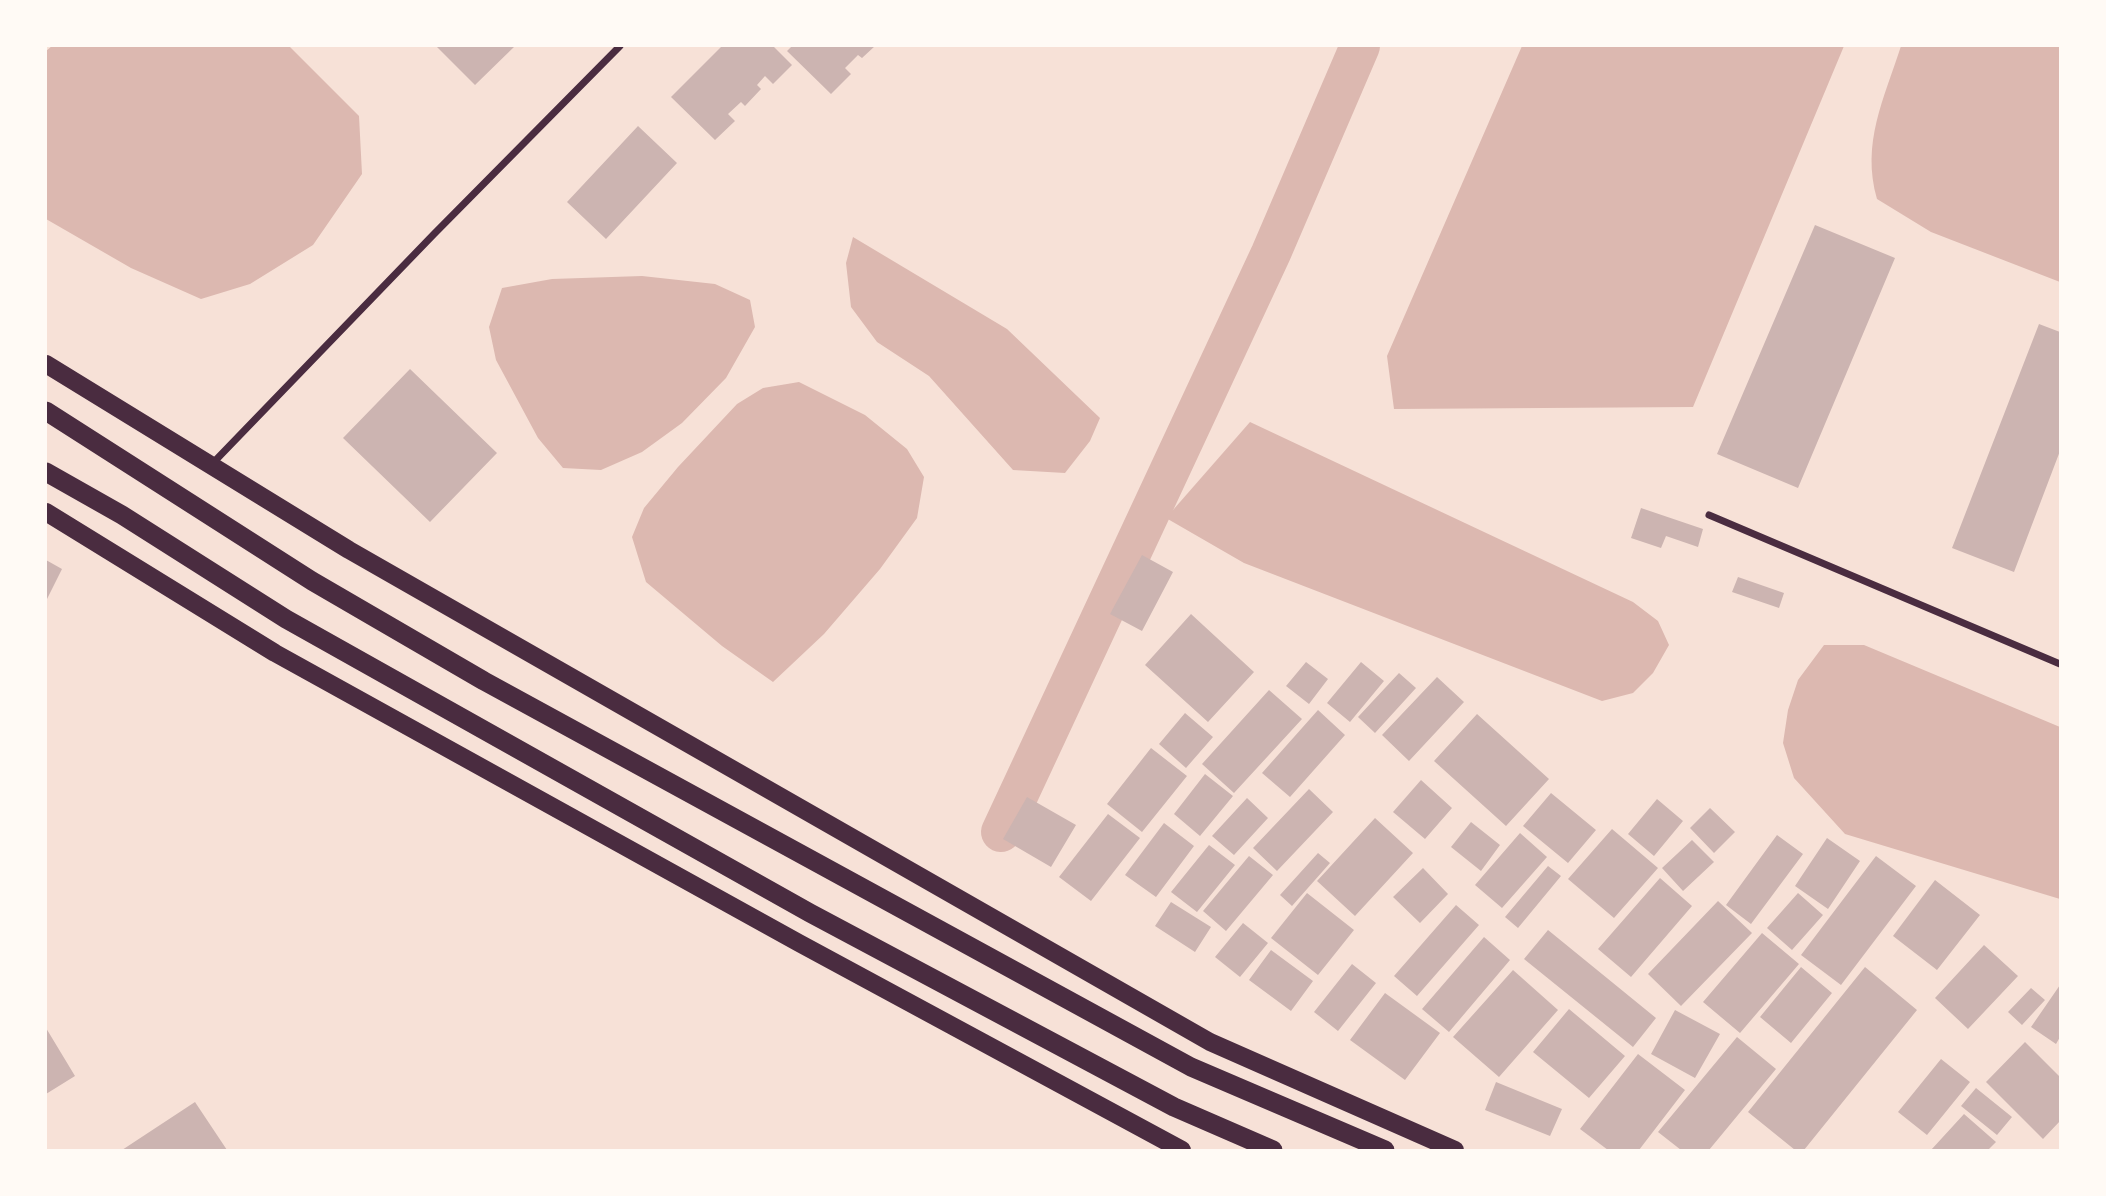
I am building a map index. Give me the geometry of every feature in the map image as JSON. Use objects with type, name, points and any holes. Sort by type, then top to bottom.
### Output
[{"type":"highway","points":[[46,411],[312,580],[484,681],[1191,1067],[1385,1150]]},
{"type":"highway","points":[[46,472],[122,515],[298,626],[798,907],[1174,1107],[1273,1150]]},
{"type":"main road","points":[[46,364],[361,557],[1210,1042],[1455,1150]]},
{"type":"main road","points":[[46,512],[275,653],[799,943],[1182,1150]]},
{"type":"street","points":[[211,466],[424,244],[620,46]]},
{"type":"street","points":[[1709,515],[2060,664]]},
{"type":"shaded area","points":[[52,46],[289,46],[359,116],[362,174],[313,245],[250,284],[201,299],[131,268],[46,219],[46,51]]},
{"type":"shaded area","points":[[1522,46],[1844,46],[1693,407],[1394,409],[1387,356]]},
{"type":"shaded area","points":[[1901,46],[2060,46],[2060,282],[1931,232],[1877,199],[1873,179],[1873,140]]},
{"type":"shaded area","points":[[853,237],[1007,329],[1100,418],[1090,441],[1065,473],[1013,470],[929,376],[877,342],[851,307],[846,263]]},
{"type":"shaded area","points":[[642,276],[715,284],[750,300],[755,327],[726,378],[682,423],[642,452],[601,470],[563,468],[538,438],[496,360],[489,327],[502,288],[552,279]]},
{"type":"shaded area","points":[[799,382],[865,415],[907,449],[924,477],[917,518],[880,569],[824,634],[773,682],[722,646],[646,582],[632,537],[644,508],[737,404],[763,388]]},
{"type":"shaded area","points":[[1250,422],[1633,602],[1658,621],[1669,645],[1653,673],[1633,693],[1602,701],[1244,563],[1166,518]]},
{"type":"shaded area","points":[[1824,645],[1864,645],[2060,727],[2060,899],[1845,834],[1794,778],[1783,743],[1788,710],[1798,680]]},
{"type":"building","points":[[436,46],[515,46],[475,85]]},
{"type":"building","points":[[722,46],[773,46],[792,65],[773,84],[765,76],[757,85],[761,89],[745,106],[741,102],[728,114],[735,121],[715,140],[671,97]]},
{"type":"building","points":[[792,46],[875,46],[862,58],[858,55],[845,68],[851,74],[831,94],[787,51]]},
{"type":"building","points":[[638,126],[677,163],[606,239],[567,202]]},
{"type":"building","points":[[1815,225],[1895,258],[1798,488],[1717,454]]},
{"type":"building","points":[[2039,324],[2060,332],[2060,451],[2014,572],[1952,548]]},
{"type":"building","points":[[410,369],[497,453],[430,522],[343,438]]},
{"type":"building","points":[[1641,508],[1703,529],[1698,547],[1666,536],[1661,548],[1631,538]]},
{"type":"building","points":[[1142,555],[1173,572],[1142,631],[1110,614]]},
{"type":"building","points":[[46,560],[62,569],[46,601]]},
{"type":"building","points":[[1738,577],[1784,593],[1779,608],[1732,592]]},
{"type":"building","points":[[1191,614],[1254,672],[1208,722],[1145,665]]},
{"type":"building","points":[[1306,662],[1328,679],[1309,704],[1286,686]]},
{"type":"building","points":[[1361,662],[1384,681],[1350,722],[1327,703]]},
{"type":"building","points":[[1399,673],[1416,688],[1375,733],[1358,717]]},
{"type":"building","points":[[1437,677],[1464,702],[1409,761],[1382,735]]},
{"type":"building","points":[[1269,690],[1302,719],[1234,793],[1202,764]]},
{"type":"building","points":[[1318,710],[1345,735],[1290,797],[1262,773]]},
{"type":"building","points":[[1185,713],[1213,737],[1186,768],[1159,744]]},
{"type":"building","points":[[1477,714],[1549,779],[1506,826],[1434,761]]},
{"type":"building","points":[[1151,748],[1187,776],[1142,832],[1107,804]]},
{"type":"building","points":[[1205,774],[1233,796],[1200,836],[1174,814]]},
{"type":"building","points":[[1421,780],[1452,808],[1425,839],[1393,812]]},
{"type":"building","points":[[1309,789],[1333,812],[1277,871],[1253,848]]},
{"type":"building","points":[[1551,793],[1596,830],[1568,863],[1523,826]]},
{"type":"building","points":[[1027,797],[1076,825],[1051,867],[1003,839]]},
{"type":"building","points":[[1247,798],[1268,818],[1234,855],[1212,836]]},
{"type":"building","points":[[1657,799],[1683,821],[1654,856],[1628,834]]},
{"type":"building","points":[[1710,808],[1735,832],[1714,853],[1690,828]]},
{"type":"building","points":[[1108,814],[1140,838],[1091,901],[1059,877]]},
{"type":"building","points":[[1375,818],[1413,853],[1355,916],[1317,881]]},
{"type":"building","points":[[1471,822],[1500,845],[1481,871],[1451,847]]},
{"type":"building","points":[[1164,823],[1194,846],[1156,897],[1125,875]]},
{"type":"building","points":[[1612,829],[1658,868],[1614,918],[1568,879]]},
{"type":"building","points":[[1520,833],[1547,857],[1502,908],[1475,885]]},
{"type":"building","points":[[1777,835],[1803,854],[1751,924],[1726,905]]},
{"type":"building","points":[[1827,838],[1860,861],[1828,909],[1795,886]]},
{"type":"building","points":[[1692,840],[1714,862],[1683,891],[1662,868]]},
{"type":"building","points":[[1209,845],[1235,865],[1197,912],[1171,892]]},
{"type":"building","points":[[1318,853],[1330,863],[1292,906],[1280,895]]},
{"type":"building","points":[[1249,856],[1273,875],[1226,931],[1203,911]]},
{"type":"building","points":[[1876,856],[1916,886],[1841,985],[1801,955]]},
{"type":"building","points":[[1548,866],[1561,876],[1518,928],[1505,917]]},
{"type":"building","points":[[1423,868],[1448,894],[1420,923],[1393,897]]},
{"type":"building","points":[[1660,878],[1692,906],[1631,977],[1598,949]]},
{"type":"building","points":[[1935,880],[1980,915],[1937,970],[1893,936]]},
{"type":"building","points":[[1307,893],[1354,930],[1318,975],[1271,938]]},
{"type":"building","points":[[1798,893],[1823,915],[1792,950],[1767,928]]},
{"type":"building","points":[[1718,901],[1752,933],[1681,1006],[1648,974]]},
{"type":"building","points":[[1171,902],[1211,927],[1195,952],[1155,926]]},
{"type":"building","points":[[1456,905],[1479,925],[1417,996],[1394,976]]},
{"type":"building","points":[[1243,923],[1268,943],[1240,977],[1215,957]]},
{"type":"building","points":[[1548,930],[1656,1018],[1633,1047],[1524,959]]},
{"type":"building","points":[[1762,933],[1799,964],[1740,1033],[1703,1002]]},
{"type":"building","points":[[1484,937],[1510,960],[1449,1032],[1422,1009]]},
{"type":"building","points":[[1984,945],[2018,976],[1968,1029],[1935,998]]},
{"type":"building","points":[[1271,950],[1313,981],[1291,1011],[1249,980]]},
{"type":"building","points":[[1352,964],[1376,983],[1338,1031],[1314,1012]]},
{"type":"building","points":[[1801,967],[1832,993],[1791,1043],[1760,1017]]},
{"type":"building","points":[[1865,967],[1917,1010],[1804,1150],[1795,1150],[1748,1112]]},
{"type":"building","points":[[1513,970],[1558,1010],[1499,1077],[1453,1037]]},
{"type":"building","points":[[2060,985],[2060,1037],[2056,1044],[2031,1027]]},
{"type":"building","points":[[2031,988],[2045,1000],[2022,1025],[2008,1012]]},
{"type":"building","points":[[1385,993],[1440,1033],[1405,1080],[1350,1040]]},
{"type":"building","points":[[1569,1009],[1625,1056],[1589,1098],[1533,1052]]},
{"type":"building","points":[[1675,1010],[1720,1034],[1695,1078],[1651,1054]]},
{"type":"building","points":[[46,1028],[75,1076],[46,1094]]},
{"type":"building","points":[[1737,1037],[1776,1069],[1709,1150],[1681,1150],[1658,1132]]},
{"type":"building","points":[[2025,1042],[2060,1077],[2060,1121],[2043,1139],[1986,1082]]},
{"type":"building","points":[[1638,1054],[1685,1090],[1639,1150],[1608,1150],[1580,1129]]},
{"type":"building","points":[[1941,1059],[1970,1082],[1927,1135],[1898,1112]]},
{"type":"building","points":[[1496,1082],[1562,1109],[1550,1136],[1485,1110]]},
{"type":"building","points":[[1976,1088],[2012,1117],[1997,1135],[1961,1106]]},
{"type":"building","points":[[195,1102],[227,1150],[122,1150]]},
{"type":"building","points":[[1964,1114],[1996,1142],[1988,1150],[1931,1150]]},
{"type":"waterway","points":[[1001,832],[1271,253],[1360,46]]}]
